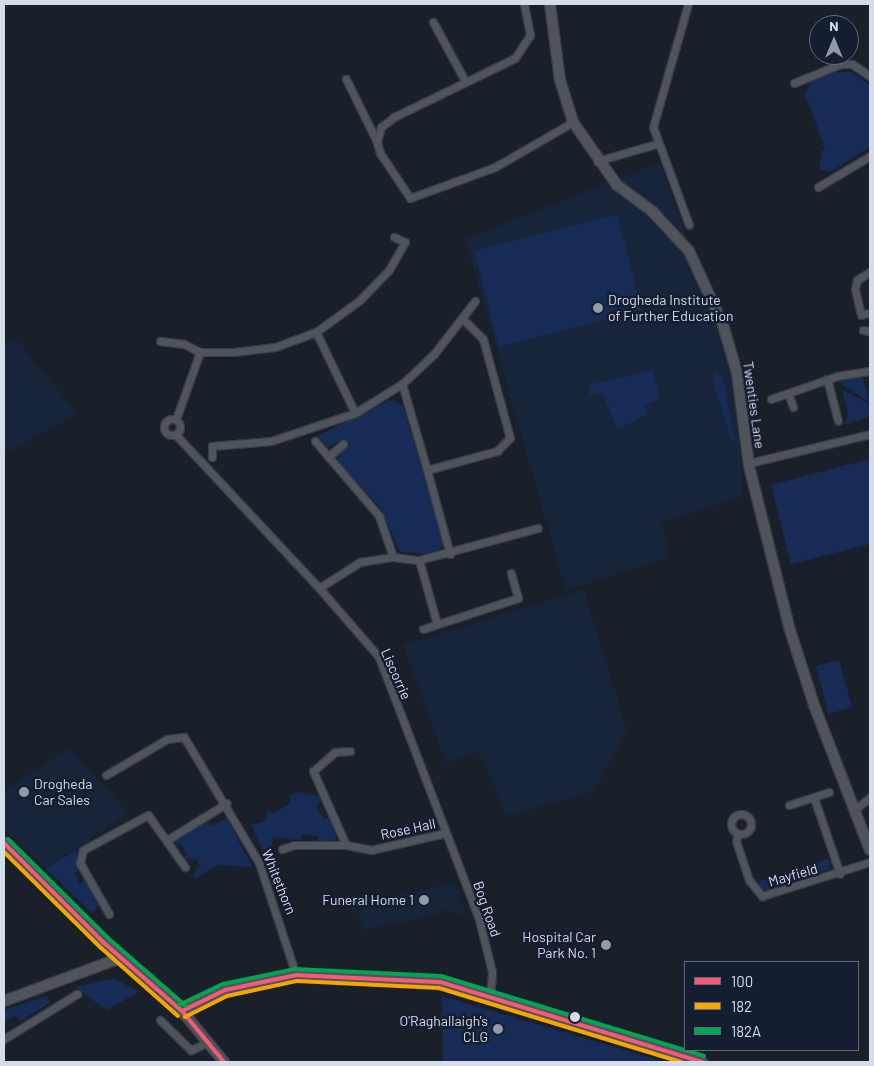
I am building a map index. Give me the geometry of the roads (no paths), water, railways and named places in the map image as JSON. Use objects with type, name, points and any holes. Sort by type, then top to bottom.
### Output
[{"type":"street","points":[[377,142],[381,127],[394,117],[465,80],[515,58],[530,35],[524,4]]},
{"type":"street","name":"Twenties Lane","points":[[550,4],[558,71],[572,122],[597,161],[672,231],[699,269],[735,362],[749,463],[789,627],[854,811],[870,850]]},
{"type":"street","points":[[688,4],[655,112],[656,144],[689,225]]},
{"type":"street","points":[[433,22],[465,80]]},
{"type":"street","points":[[794,83],[840,64],[868,74],[870,64]]},
{"type":"street","points":[[346,79],[377,142],[410,198],[495,167],[572,122]]},
{"type":"street","points":[[597,161],[656,144]]},
{"type":"street","points":[[818,187],[870,156]]},
{"type":"street","points":[[160,341],[184,344],[200,352],[274,347],[316,332],[360,300],[388,271],[405,242],[394,237]]},
{"type":"street","points":[[868,313],[862,315],[855,289],[857,280],[870,272]]},
{"type":"street","points":[[212,457],[212,446],[271,441],[355,413],[402,384],[464,320],[475,301]]},
{"type":"street","points":[[427,470],[496,451],[510,438],[483,339],[464,320]]},
{"type":"street","points":[[316,332],[355,413]]},
{"type":"street","points":[[176,419],[168,420],[164,426],[175,434],[180,426],[176,419],[200,352]]},
{"type":"street","points":[[771,400],[827,379],[870,371]]},
{"type":"street","points":[[827,379],[838,421]]},
{"type":"street","points":[[402,384],[450,554]]},
{"type":"street","points":[[788,393],[793,407]]},
{"type":"street","name":"Liscorrie","points":[[175,434],[319,588],[379,657],[445,833]]},
{"type":"street","points":[[749,463],[870,434]]},
{"type":"street","points":[[315,441],[380,516],[393,557]]},
{"type":"street","points":[[328,457],[343,444]]},
{"type":"street","points":[[319,588],[360,562],[393,557],[419,560],[450,554],[538,528]]},
{"type":"street","points":[[419,560],[437,624]]},
{"type":"street","points":[[423,628],[518,598],[510,573]]},
{"type":"street","name":"Whitethorn","points":[[106,775],[167,739],[184,737],[227,803],[277,909],[296,975]]},
{"type":"street","points":[[346,845],[313,771],[335,752],[350,751]]},
{"type":"street","points":[[789,805],[829,792]]},
{"type":"street","points":[[854,811],[870,797]]},
{"type":"street","name":"Mayfield","points":[[814,798],[840,874]]},
{"type":"street","points":[[167,840],[227,803]]},
{"type":"street","points":[[108,914],[80,863],[83,850],[143,815],[154,818],[185,867]]},
{"type":"street","name":"Rose Hall","points":[[282,849],[294,845],[346,845],[371,850],[445,833]]},
{"type":"street","name":"Bog Road","points":[[445,833],[488,952],[490,996]]},
{"type":"street","name":"Mayfield","points":[[738,834],[736,841],[748,880],[762,896],[840,874],[870,862]]},
{"type":"street","points":[[4,843],[120,958],[182,1011],[224,1062]]},
{"type":"street","points":[[4,1001],[120,958]]},
{"type":"street","points":[[182,1011],[225,990],[296,975],[440,982],[702,1062]]},
{"type":"street","points":[[4,1039],[77,994]]},
{"type":"street","points":[[160,1020],[191,1050],[208,1042]]},
{"type":"place","name":"Drogheda Institute of Further Education","points":[[598,308]]},
{"type":"place","name":"Drogheda Car Sales","points":[[24,792]]},
{"type":"place","name":"Funeral Home 1","points":[[424,900]]},
{"type":"place","name":"Hospital Car Park No. 1","points":[[606,945]]},
{"type":"place","name":"O'Raghallaigh's CLG","points":[[498,1029]]}]
